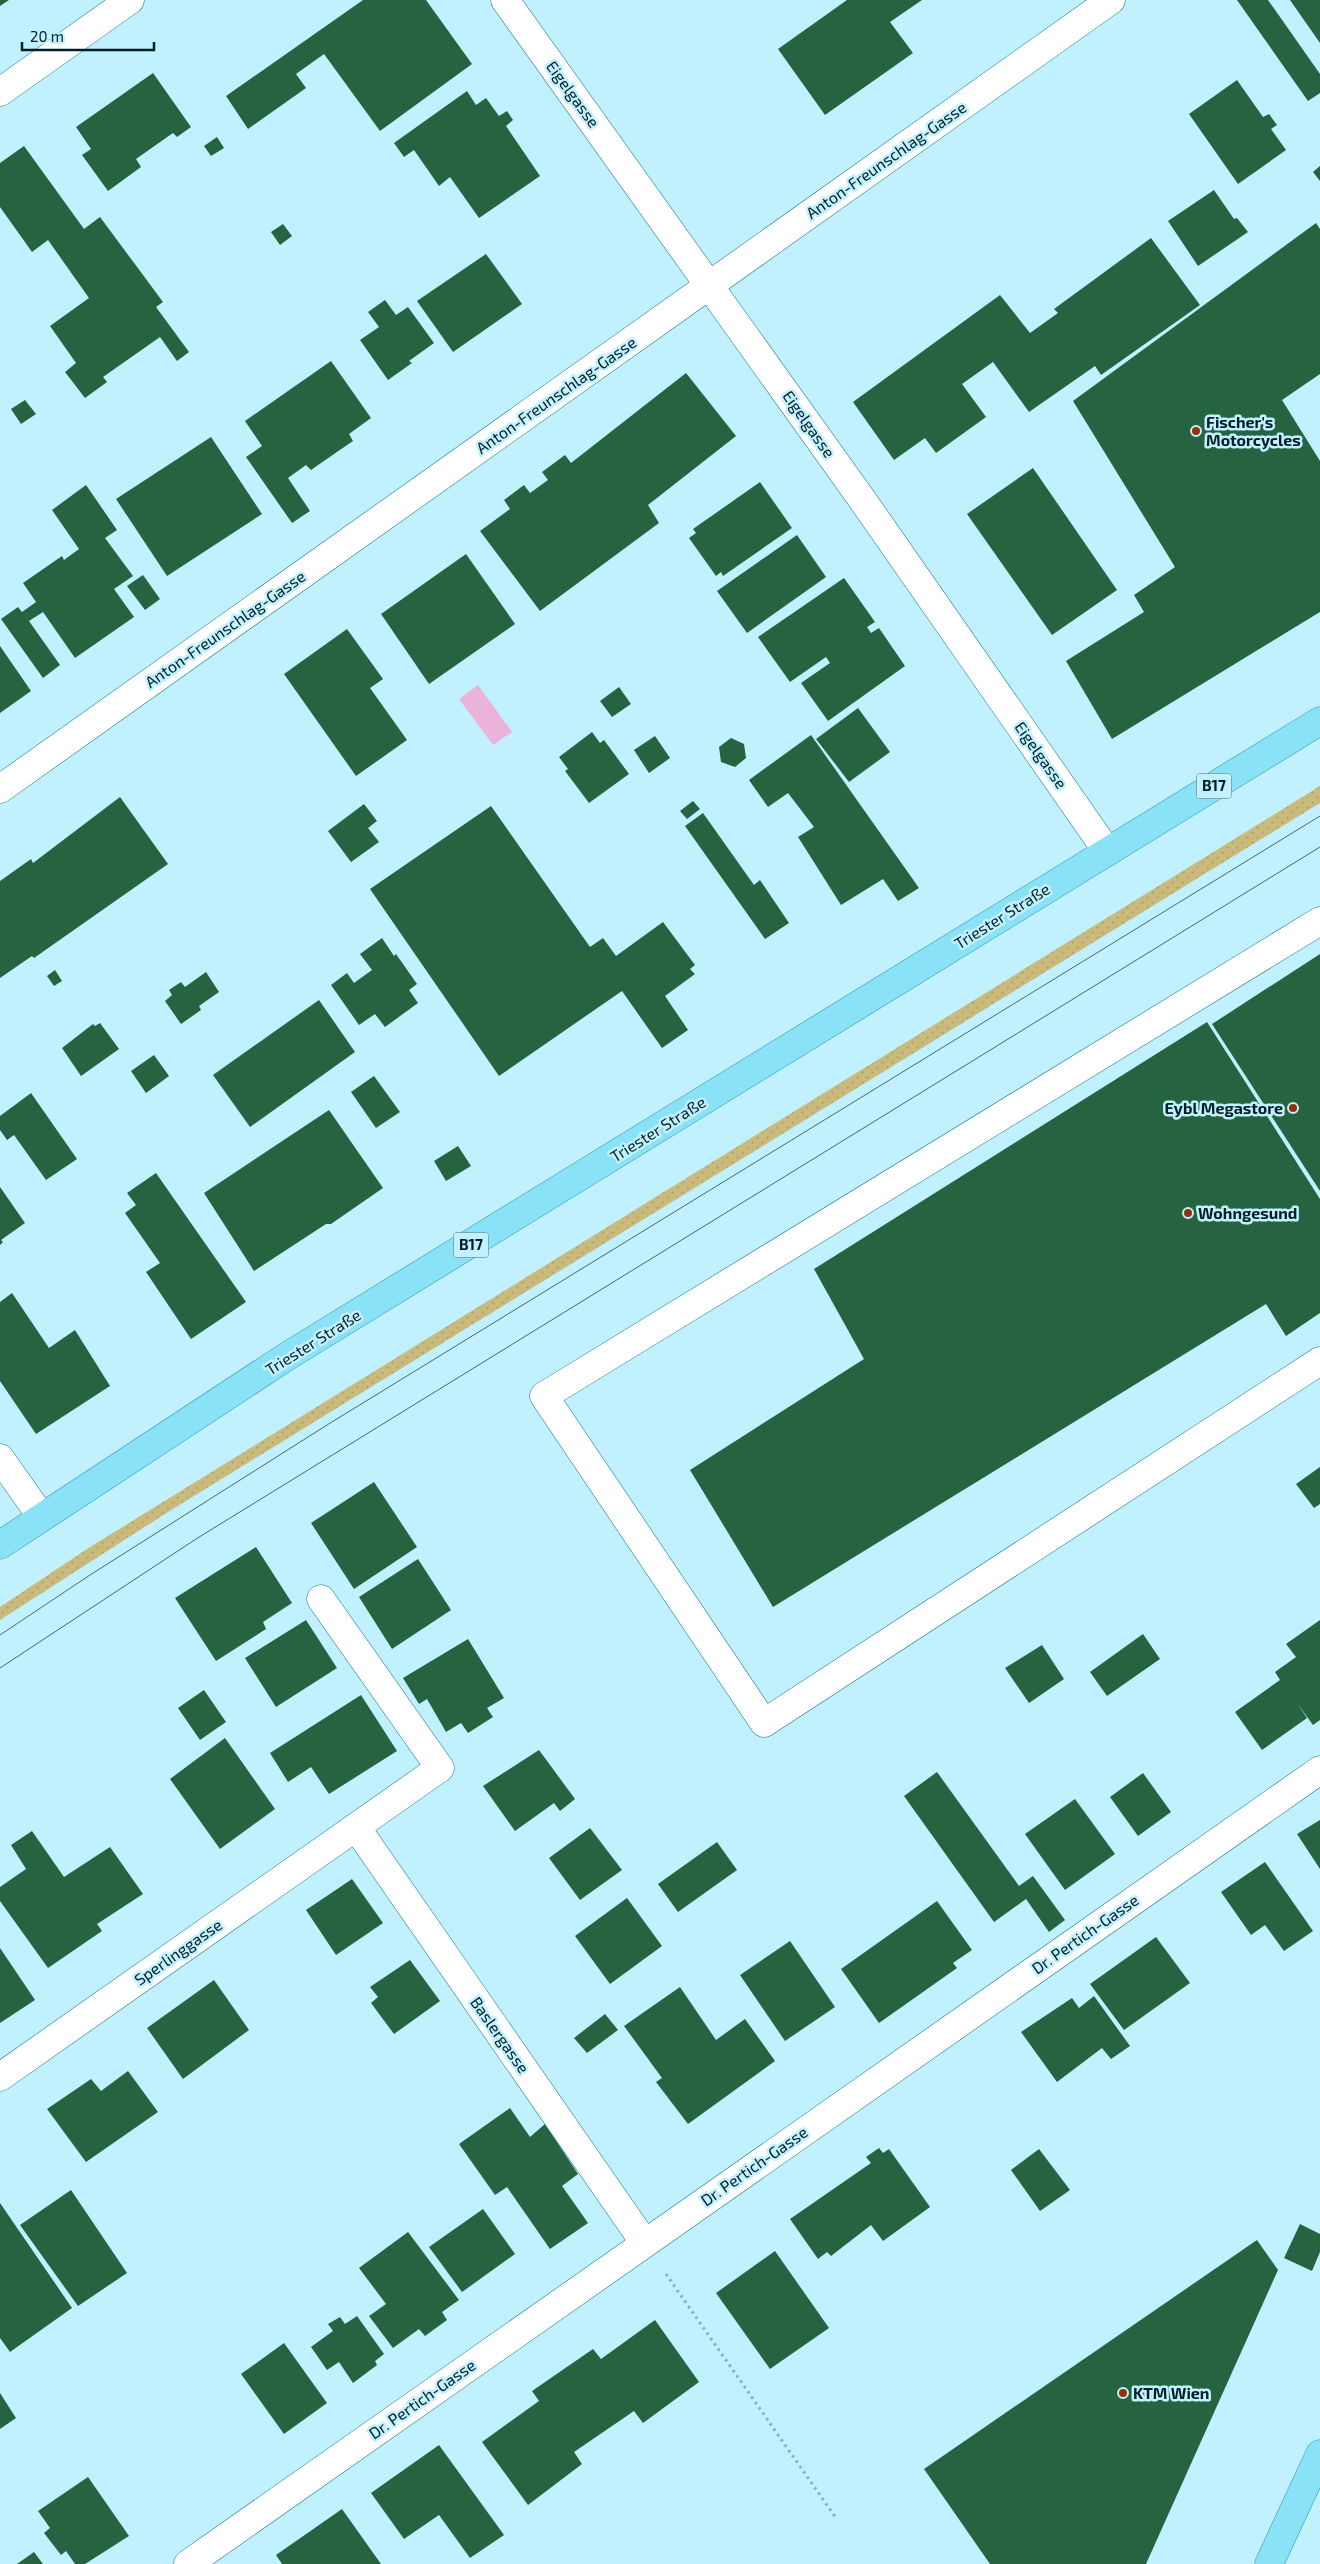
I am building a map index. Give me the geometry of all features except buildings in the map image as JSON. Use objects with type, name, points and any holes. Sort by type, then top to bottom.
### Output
[{"type":"main road","name":"Triester Straße","points":[[0,1544],[286,1358],[1320,721]]},
{"type":"main road","points":[[1269,2564],[1320,2454]]},
{"type":"street","points":[[0,92],[130,0]]},
{"type":"street","name":"Eigelgasse","points":[[505,0],[710,285],[1108,850]]},
{"type":"street","name":"Anton-Freunschlag-Gasse","points":[[0,789],[1111,0]]},
{"type":"street","points":[[1320,921],[544,1396],[764,1723],[1320,1361]]},
{"type":"street","points":[[0,1458],[41,1516]]},
{"type":"street","name":"Sperlinggasse","points":[[0,2077],[440,1768],[321,1599]]},
{"type":"street","name":"Dr. Pertich-Gasse","points":[[188,2564],[644,2242],[1320,1770]]},
{"type":"street","name":"Baslergasse","points":[[356,1827],[644,2242]]},
{"type":"path","points":[[644,2242],[836,2518]]},
{"type":"shaded area","points":[[478,685],[512,732],[493,745],[459,699]]},
{"type":"shaded area","points":[[1320,786],[1320,803],[168,1512],[0,1620],[0,1607],[87,1549]]},
{"type":"tram line","points":[[0,1635],[90,1575],[327,1425],[1320,816]]},
{"type":"tram line","points":[[0,1668],[196,1539],[1320,847]]},
{"type":"place","name":"Fischer's Motorcycles","points":[[1196,431]]},
{"type":"place","name":"Eybl Megastore","points":[[1293,1108]]},
{"type":"place","name":"Wohngesund","points":[[1188,1213]]},
{"type":"place","name":"KTM Wien","points":[[1123,2393]]}]
